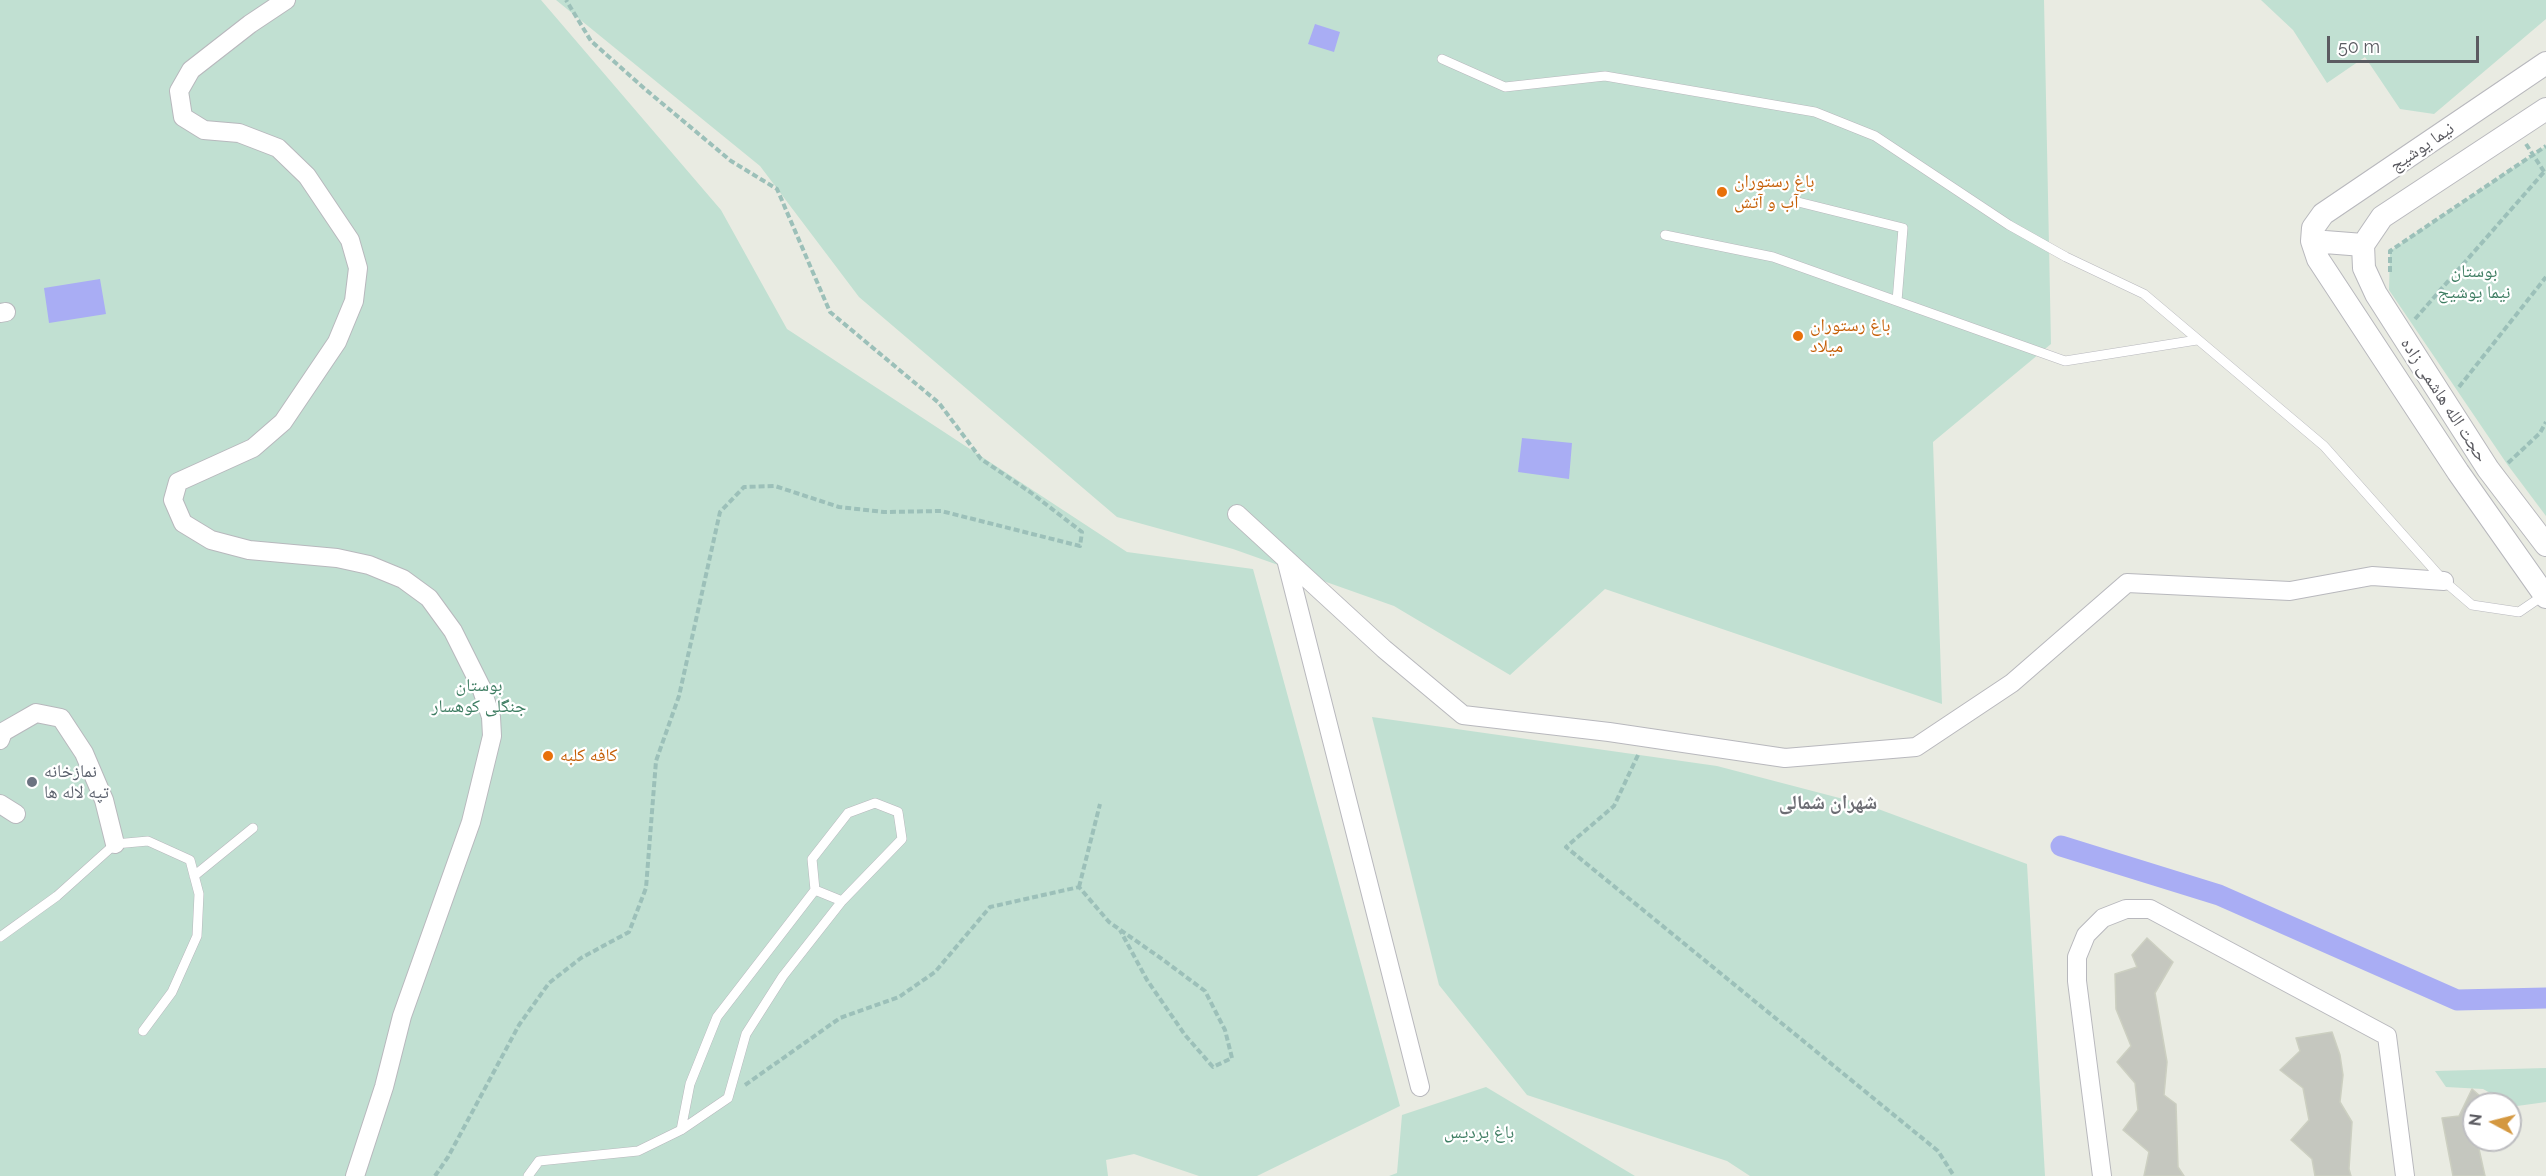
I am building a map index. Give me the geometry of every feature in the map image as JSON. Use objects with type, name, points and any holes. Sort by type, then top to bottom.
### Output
[{"type":"street","points":[[286,0],[250,24],[191,70],[179,91],[183,117],[204,130],[239,134],[278,148],[307,176],[350,240],[358,268],[354,301],[337,342],[283,422],[253,448],[178,482],[173,500],[183,523],[211,540],[249,550],[337,558],[369,565],[403,579],[429,598],[453,630],[481,687],[491,717],[492,736],[471,822],[402,1016],[384,1087],[355,1176]]},
{"type":"street","name":"نیما یوشیج","points":[[2312,241],[2313,228],[2324,214],[2546,63]]},
{"type":"street","name":"نیما یوشیج","points":[[2363,245],[2382,217],[2546,109]]},
{"type":"street","points":[[2363,245],[2312,241],[2318,259],[2413,405],[2545,596]]},
{"type":"street","name":"حجت الله هاشمی زاده","points":[[2363,245],[2364,268],[2376,294],[2488,469],[2546,545]]},
{"type":"street","points":[[1238,514],[1384,650],[1463,715],[1647,737],[1785,758],[1916,747],[2012,683],[2127,583],[2290,591],[2372,576],[2444,581]]},
{"type":"street","points":[[1286,559],[1420,1087]]},
{"type":"street","points":[[0,740],[3,732],[36,713],[61,718],[88,762],[104,800],[115,844]]},
{"type":"street","points":[[0,804],[16,814]]},
{"type":"street","points":[[2102,1176],[2077,981],[2077,957],[2086,935],[2103,918],[2126,909],[2150,909],[2387,1036],[2405,1176]]},
{"type":"lane","points":[[1442,59],[1505,87],[1605,76],[1815,112],[1875,136],[2009,225],[2066,257],[2144,294],[2324,446],[2444,581],[2472,605],[2519,612],[2545,596]]},
{"type":"lane","points":[[1794,201],[1904,228],[1897,301]]},
{"type":"lane","points":[[1665,235],[1773,257],[2065,361],[2197,339]]},
{"type":"lane","points":[[528,1176],[539,1161],[638,1150],[681,1130],[728,1098],[747,1034],[783,976],[842,901],[902,839],[898,812],[875,803],[849,813],[812,859],[815,890],[717,1017],[690,1084],[681,1130]]},
{"type":"lane","points":[[194,876],[254,828]]},
{"type":"lane","points":[[0,937],[57,896],[115,844],[148,841],[190,860],[199,894],[197,936],[172,992],[143,1031]]},
{"type":"lane","points":[[815,890],[842,901]]},
{"type":"path","points":[[435,1176],[454,1148],[519,1025],[549,983],[581,958],[629,932],[646,888],[656,761],[679,696],[720,512],[744,486],[775,486],[839,507],[884,512],[941,511],[1080,546],[1082,532],[1030,492],[981,459],[939,403],[830,312],[777,189],[731,161],[591,41],[566,0]]},
{"type":"path","points":[[2407,314],[2413,321],[2545,173],[2515,129]]},
{"type":"path","points":[[2390,280],[2390,251],[2546,146]]},
{"type":"path","points":[[2451,380],[2457,390],[2546,277]]},
{"type":"path","points":[[2507,464],[2540,433],[2546,422]]},
{"type":"path","points":[[2501,454],[2514,472]]},
{"type":"path","points":[[1647,737],[1614,806],[1566,847],[1938,1151],[1954,1176]]},
{"type":"path","points":[[1079,887],[1100,804]]},
{"type":"path","points":[[1079,887],[1109,922],[1204,991],[1225,1030],[1232,1058],[1213,1067],[1185,1035],[1147,980],[1120,930]]},
{"type":"path","points":[[728,1098],[840,1018],[899,997],[935,972],[990,907],[1079,887]]},
{"type":"green space","name":"بوستان جنگلی کوهسار","points":[[0,0],[541,0],[721,210],[787,329],[1127,552],[1253,569],[1400,1106],[1257,1176],[1199,1176],[1134,1154],[1106,1160],[1108,1176],[0,1176]]},
{"type":"green space","points":[[556,0],[2044,0],[2051,344],[1933,442],[1942,704],[1605,589],[1510,675],[1394,606],[1233,549],[1117,517],[859,297],[760,166]]},
{"type":"green space","points":[[2261,0],[2546,0],[2546,19],[2434,114],[2400,109],[2365,57],[2327,83],[2293,30]]},
{"type":"green space","name":"بوستان نیما یوشیج","points":[[2546,146],[2546,516],[2507,464],[2389,290],[2390,251]]},
{"type":"green space","points":[[1372,717],[1717,766],[1870,806],[2027,864],[2045,1176],[1750,1176],[1727,1161],[1527,1095],[1439,985]]},
{"type":"green space","points":[[2546,1068],[2546,1102],[2522,1105],[2522,1092],[2488,1092],[2483,1089],[2446,1087],[2435,1071]]},
{"type":"green space","name":"باغ پردیس","points":[[1486,1087],[1635,1176],[1389,1176],[1397,1173],[1402,1115]]},
{"type":"water","points":[[1315,24],[1340,32],[1334,52],[1308,44]]},
{"type":"water","points":[[100,279],[106,314],[49,323],[44,288]]},
{"type":"water","points":[[1522,438],[1572,443],[1569,479],[1518,472]]},
{"type":"building","points":[[2147,938],[2173,962],[2155,993],[2167,1062],[2164,1095],[2176,1104],[2178,1167],[2184,1176],[2144,1176],[2149,1152],[2123,1130],[2138,1110],[2135,1083],[2117,1062],[2131,1046],[2116,1009],[2115,974],[2137,967],[2132,955]]},
{"type":"building","points":[[2332,1032],[2340,1055],[2343,1075],[2340,1102],[2352,1122],[2349,1169],[2351,1176],[2315,1176],[2312,1159],[2291,1140],[2309,1120],[2303,1088],[2280,1070],[2300,1051],[2296,1038]]},
{"type":"building","points":[[2462,1110],[2462,1152],[2480,1152],[2485,1176],[2453,1176],[2442,1118],[2459,1116]]},
{"type":"waterway","points":[[2061,846],[2219,895],[2457,1000],[2546,998]]},
{"type":"place","name":"باغ رستوران آب و آتش","points":[[1722,192]]},
{"type":"place","name":"باغ رستوران میلاد","points":[[1798,336]]},
{"type":"place","name":"کافه کلبه","points":[[548,756]]},
{"type":"place","name":"نمازخانه تپه لاله ها","points":[[32,782]]},
{"type":"district","name":"شهران شمالی","points":[[1828,803]]}]
